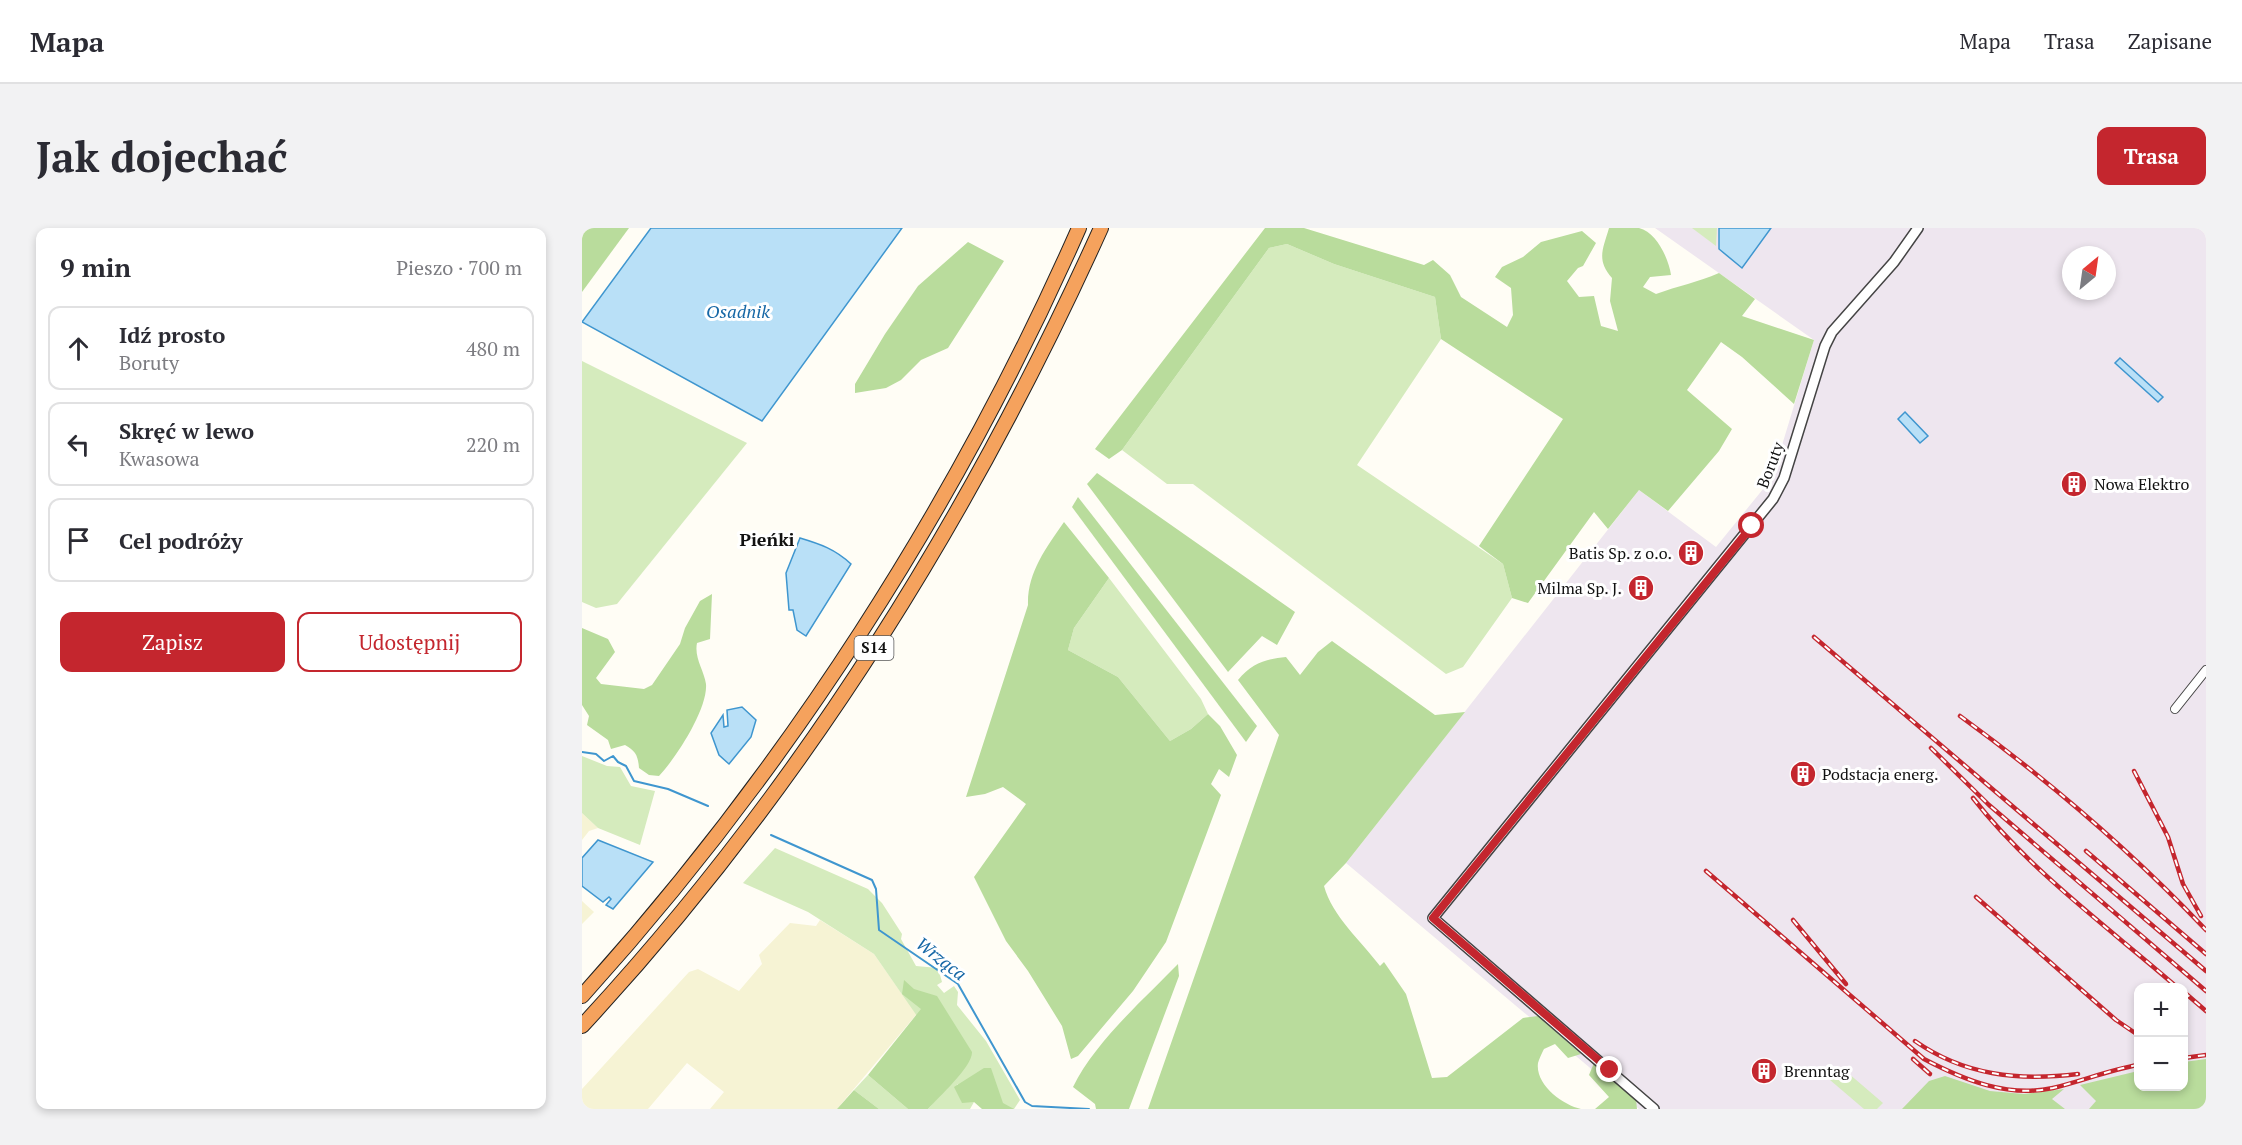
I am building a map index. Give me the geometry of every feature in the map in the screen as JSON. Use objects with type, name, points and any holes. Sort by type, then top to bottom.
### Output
[{"type":"highway","name":"S14","points":[[582,996],[719,831],[785,743],[876,608],[927,525],[990,410],[1079,228]]},
{"type":"highway","name":"S14","points":[[582,1026],[670,925],[737,841],[803,753],[880,638],[986,463],[1073,290],[1101,228]]},
{"type":"street","name":"Boruty","points":[[1654,1109],[1433,918],[1773,499],[1784,478],[1825,346],[1832,332],[1893,262],[1918,228]]},
{"type":"street","points":[[2175,709],[2206,670]]},
{"type":"shaded area","points":[[1655,228],[2206,228],[2206,1109],[1639,1109],[1346,863],[1639,490],[1716,547],[1772,478],[1814,340]]},
{"type":"shaded area","points":[[582,813],[598,828],[589,831],[582,840]]},
{"type":"shaded area","points":[[582,901],[594,912],[582,924]]},
{"type":"shaded area","points":[[820,920],[874,954],[902,994],[921,1009],[837,1109],[710,1109],[724,1092],[687,1063],[648,1109],[582,1109],[582,1089],[689,972],[698,969],[739,991],[762,964],[759,955],[790,923],[816,926]]},
{"type":"green space","points":[[582,228],[629,228],[582,292]]},
{"type":"green space","points":[[1265,228],[1304,228],[1424,265],[1433,260],[1450,275],[1461,297],[1507,327],[1513,315],[1511,288],[1495,277],[1502,267],[1523,257],[1541,242],[1582,231],[1596,243],[1583,266],[1578,268],[1567,281],[1579,297],[1594,296],[1601,326],[1618,331],[1610,301],[1612,278],[1602,260],[1603,248],[1609,228],[1639,228],[1657,241],[1668,262],[1671,275],[1650,277],[1643,287],[1656,294],[1719,273],[1755,299],[1742,316],[1814,340],[1794,404],[1742,357],[1721,342],[1687,390],[1732,429],[1719,451],[1668,511],[1639,490],[1608,529],[1594,512],[1528,603],[1512,598],[1503,564],[1479,546],[1563,419],[1441,339],[1435,297],[1334,264],[1287,244],[1269,248],[1122,450],[1109,459],[1095,449]]},
{"type":"green space","points":[[1692,228],[1717,228],[1716,246]]},
{"type":"green space","points":[[968,242],[1004,261],[948,348],[921,360],[901,380],[886,388],[855,393],[855,384],[885,334],[918,286]]},
{"type":"green space","points":[[1287,244],[1334,264],[1435,297],[1441,339],[1357,465],[1503,564],[1512,598],[1463,667],[1446,674],[1193,484],[1167,484],[1122,450],[1269,248]]},
{"type":"green space","points":[[582,361],[747,443],[617,604],[596,608],[582,602]]},
{"type":"green space","points":[[1097,473],[1295,612],[1277,645],[1262,636],[1228,672],[1087,484]]},
{"type":"green space","points":[[1078,497],[1257,726],[1246,742],[1072,507]]},
{"type":"green space","points":[[1064,522],[1109,578],[1074,628],[1068,650],[1118,677],[1170,741],[1191,729],[1208,714],[1220,726],[1237,755],[1229,777],[1219,769],[1211,784],[1221,795],[1166,942],[1133,991],[1078,1056],[1071,1059],[1062,1026],[1028,971],[1006,941],[974,877],[1026,804],[1003,787],[985,794],[966,797],[1028,605],[1034,572],[1044,551]]},
{"type":"green space","points":[[1109,578],[1201,699],[1208,714],[1191,729],[1170,741],[1118,677],[1068,650],[1074,628]]},
{"type":"green space","points":[[712,594],[710,639],[697,643],[696,648],[706,684],[702,706],[690,733],[666,768],[659,776],[649,775],[639,768],[637,757],[632,749],[625,745],[611,749],[608,740],[587,725],[589,716],[582,705],[582,628],[608,639],[615,652],[596,678],[601,684],[644,689],[652,685],[680,644],[685,628],[700,601]]},
{"type":"green space","points":[[1332,641],[1435,715],[1465,712],[1346,863],[1324,886],[1328,897],[1348,928],[1380,966],[1384,962],[1406,994],[1432,1078],[1447,1077],[1523,1018],[1538,1016],[1581,1054],[1568,1058],[1555,1044],[1544,1049],[1538,1063],[1541,1079],[1552,1093],[1566,1103],[1581,1109],[1148,1109],[1279,735],[1238,680],[1259,663],[1286,657],[1300,675],[1318,652]]},
{"type":"green space","points":[[582,756],[607,766],[620,767],[631,786],[655,791],[640,845],[598,828],[582,813]]},
{"type":"green space","points":[[775,848],[868,889],[882,903],[902,934],[901,939],[916,966],[938,968],[942,982],[937,985],[944,993],[954,986],[958,992],[957,1005],[986,1041],[1020,1100],[1014,1109],[985,1109],[957,1084],[962,1102],[974,1102],[970,1109],[928,1109],[953,1080],[917,1016],[874,954],[808,912],[743,883]]},
{"type":"green space","points":[[1178,964],[1179,976],[1129,1109],[1096,1109],[1095,1104],[1073,1087],[1082,1070],[1121,1022]]},
{"type":"green space","points":[[904,980],[914,989],[937,996],[972,1052],[971,1058],[961,1073],[928,1109],[908,1109],[868,1075],[921,1009],[902,994]]},
{"type":"green space","points":[[2206,1059],[2206,1109],[2089,1109],[2096,1101],[2080,1085],[2134,1072],[2134,1091],[2188,1091],[2188,1061]]},
{"type":"green space","points":[[1594,1063],[1636,1099],[1637,1109],[1595,1109],[1609,1097],[1589,1075]]},
{"type":"green space","points":[[1841,1067],[1883,1103],[1877,1109],[1864,1109],[1830,1080]]},
{"type":"green space","points":[[984,1068],[991,1068],[1003,1103],[1014,1109],[982,1109],[974,1102],[962,1103],[954,1087]]},
{"type":"green space","points":[[868,1075],[908,1109],[879,1109],[854,1090]]},
{"type":"green space","points":[[1945,1076],[1990,1091],[2024,1094],[2064,1089],[2052,1099],[2065,1109],[1902,1109],[1929,1081]]},
{"type":"green space","points":[[854,1090],[879,1109],[837,1109]]},
{"type":"water","name":"Osadnik","points":[[651,228],[902,228],[762,421],[582,322]]},
{"type":"water","points":[[1719,228],[1771,228],[1742,268],[1719,249]]},
{"type":"water","points":[[2120,358],[2163,397],[2158,402],[2115,363]]},
{"type":"water","points":[[1905,412],[1928,436],[1920,443],[1898,419]]},
{"type":"water","points":[[800,538],[839,554],[851,564],[806,636],[797,630],[793,610],[789,610],[786,573]]},
{"type":"water","points":[[742,707],[756,720],[751,737],[729,764],[719,755],[711,733],[723,715],[724,727],[728,726],[727,710]]},
{"type":"water","points":[[598,840],[653,862],[613,909],[606,905],[611,899],[609,897],[603,902],[582,886],[582,858]]},
{"type":"waterway","name":"Wrząca","points":[[582,752],[596,754],[604,761],[613,756],[626,766],[634,781],[668,789],[708,806]]},
{"type":"waterway","name":"Wrząca","points":[[771,835],[872,880],[876,889],[879,930],[958,984],[1025,1102],[1032,1106],[1089,1109]]},
{"type":"railway","points":[[1814,637],[2206,971]]},
{"type":"railway","points":[[1960,716],[2088,817],[2206,930]]},
{"type":"railway","points":[[1931,748],[1989,805],[2206,991]]},
{"type":"railway","points":[[2134,771],[2168,837],[2183,884],[2201,916]]},
{"type":"railway","points":[[1973,798],[2019,850],[2044,874],[2172,983]]},
{"type":"railway","points":[[2086,851],[2206,954]]},
{"type":"railway","points":[[1706,871],[1924,1059],[1955,1074],[1987,1085],[2019,1091],[2053,1088],[2134,1066]]},
{"type":"railway","points":[[1976,897],[2116,1020],[2134,1032]]},
{"type":"railway","points":[[1793,920],[1846,984]]},
{"type":"railway","points":[[2188,995],[2206,1011]]},
{"type":"railway","points":[[1915,1041],[1934,1053],[1973,1069],[2014,1076],[2078,1074]]},
{"type":"railway","points":[[2188,1057],[2206,1055]]},
{"type":"railway","points":[[1913,1059],[1930,1074]]},
{"type":"place","name":"Nowa Elektro","points":[[2074,484]]},
{"type":"place","name":"Batis Sp. z o.o.","points":[[1691,553]]},
{"type":"place","name":"Milma Sp. J.","points":[[1641,588]]},
{"type":"place","name":"Podstacja energ.","points":[[1803,774]]},
{"type":"place","name":"Brenntag","points":[[1764,1071]]},
{"type":"district","name":"Pieńki","points":[[767,540]]},
{"type":"route","points":[[1610,1070],[1433,918],[1752,526]]}]
